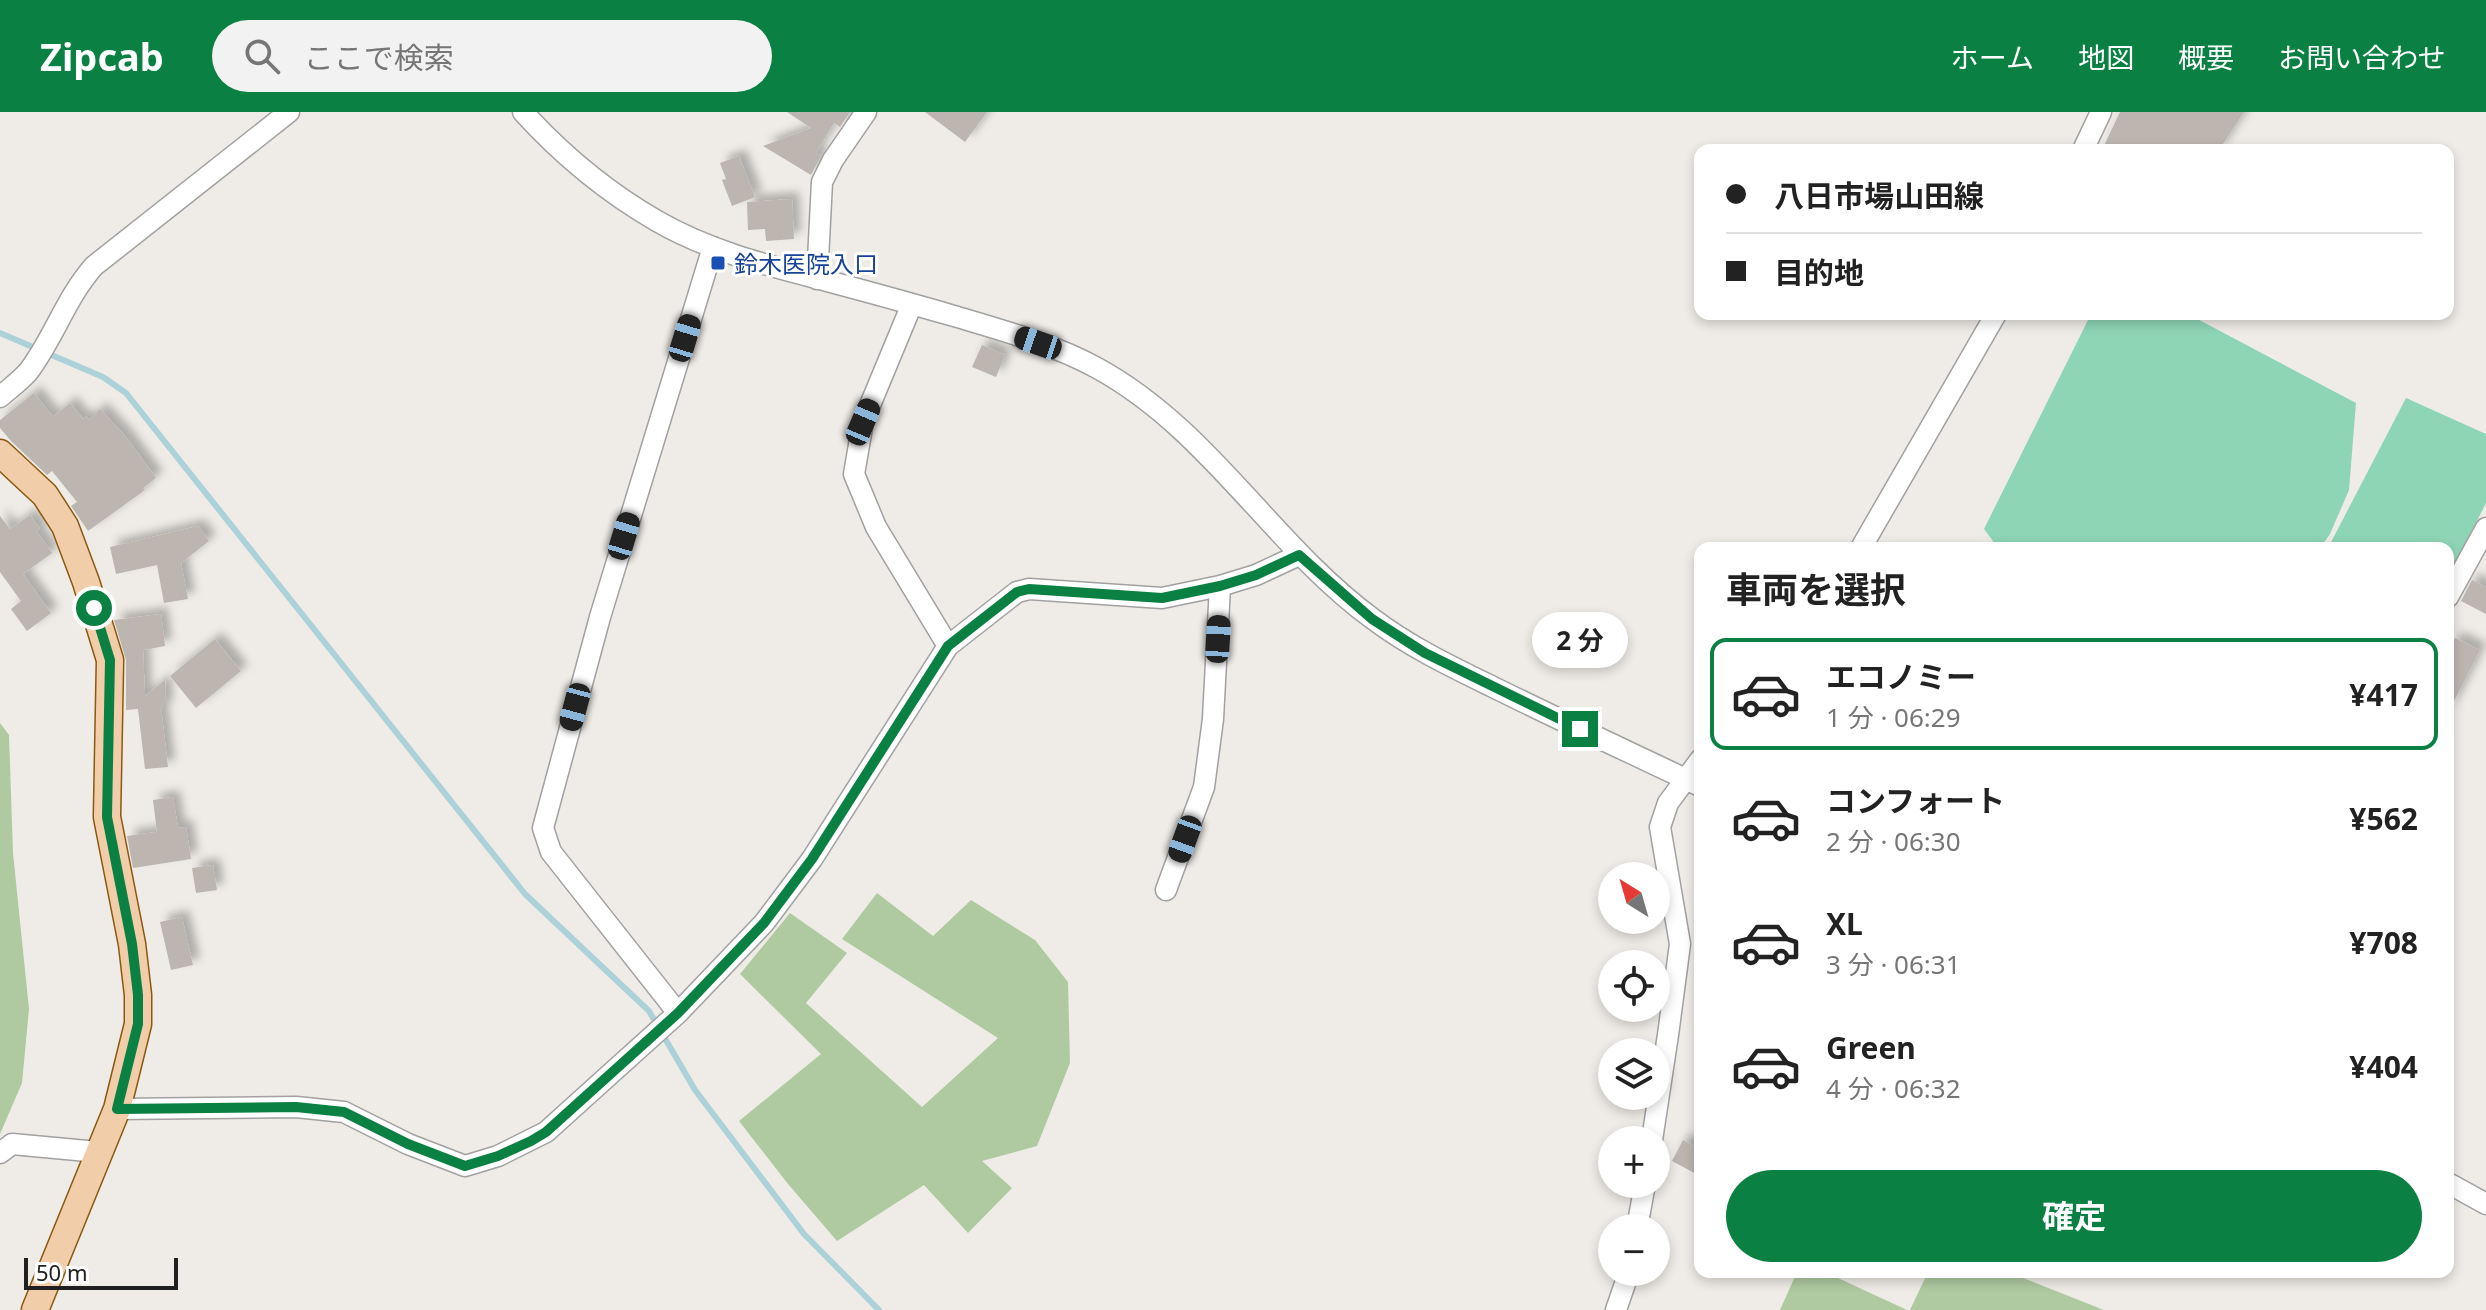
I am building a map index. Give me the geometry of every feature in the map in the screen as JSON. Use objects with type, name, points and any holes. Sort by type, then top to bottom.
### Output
[{"type":"main road","points":[[0,453],[45,495],[65,526],[110,660],[107,817],[132,944],[138,995],[138,1024],[117,1109],[35,1310]]},
{"type":"street","points":[[0,397],[26,374],[46,345],[76,287],[94,266],[289,112]]},
{"type":"street","points":[[523,112],[558,150],[613,193],[660,223],[713,247],[771,267],[912,304],[1024,338],[1096,368],[1183,431],[1238,486],[1299,555],[1372,619],[1425,653],[1693,782],[1668,803],[1660,827],[1680,944],[1654,1126]]},
{"type":"street","points":[[817,279],[822,182],[866,112]]},
{"type":"street","points":[[2086,144],[2101,112]]},
{"type":"street","points":[[678,1013],[551,852],[543,828],[604,602],[713,247]]},
{"type":"street","points":[[912,304],[863,422],[854,474],[876,527],[948,646]]},
{"type":"street","points":[[1864,542],[1993,320]]},
{"type":"street","points":[[2454,586],[2486,528]]},
{"type":"street","points":[[117,1109],[296,1107],[344,1112],[408,1144],[465,1166],[498,1156],[546,1132],[678,1013],[764,923],[812,859],[948,646],[1017,592],[1029,589],[1162,598],[1256,575],[1299,555]]},
{"type":"street","points":[[1166,890],[1204,787],[1213,719],[1220,586]]},
{"type":"street","points":[[0,1153],[12,1144],[98,1152]]},
{"type":"street","points":[[2454,1186],[2486,1204]]},
{"type":"street","points":[[1616,1310],[1624,1286]]},
{"type":"green space","points":[[2088,320],[2199,320],[2356,403],[2349,490],[2324,542],[1994,542],[1984,529]]},
{"type":"green space","points":[[2406,398],[2486,434],[2486,503],[2454,566],[2454,542],[2331,542]]},
{"type":"green space","points":[[0,723],[9,735],[13,853],[29,1009],[22,1083],[0,1134]]},
{"type":"green space","points":[[877,893],[933,936],[971,900],[1035,940],[1068,982],[1070,1063],[1037,1146],[982,1161],[1012,1188],[968,1233],[924,1185],[837,1241],[739,1121],[821,1054],[740,974],[790,913],[847,953],[806,1003],[922,1107],[998,1038],[842,939]]},
{"type":"green space","points":[[1794,1278],[1838,1278],[1907,1310],[1780,1310]]},
{"type":"green space","points":[[1925,1278],[2023,1278],[2104,1310],[1910,1310]]},
{"type":"building","points":[[787,112],[850,112],[840,127],[834,123],[816,153],[821,156],[811,175],[763,146],[811,128]]},
{"type":"building","points":[[925,112],[987,112],[965,142]]},
{"type":"building","points":[[2120,112],[2244,112],[2223,144],[2105,144]]},
{"type":"building","points":[[739,156],[755,197],[732,206],[722,180],[726,179],[720,163]]},
{"type":"building","points":[[792,199],[794,239],[766,241],[765,229],[748,230],[747,202]]},
{"type":"building","points":[[982,345],[1005,355],[996,377],[972,367]]},
{"type":"building","points":[[34,393],[53,417],[70,403],[83,419],[86,416],[89,420],[100,409],[126,437],[156,478],[143,488],[145,490],[88,531],[71,506],[77,502],[52,471],[47,475],[0,428],[0,420]]},
{"type":"building","points":[[30,515],[40,529],[37,532],[52,553],[23,574],[51,613],[27,631],[11,609],[21,601],[0,572],[0,516],[10,529]]},
{"type":"building","points":[[198,526],[209,541],[181,563],[188,599],[164,603],[157,565],[116,574],[110,547]]},
{"type":"building","points":[[2472,580],[2486,587],[2486,614],[2461,601]]},
{"type":"building","points":[[161,614],[165,646],[143,650],[145,696],[165,680],[166,708],[161,708],[168,767],[145,769],[138,709],[126,710],[126,660],[114,620]]},
{"type":"building","points":[[215,639],[241,671],[196,708],[170,676]]},
{"type":"building","points":[[2454,640],[2480,650],[2454,701]]},
{"type":"building","points":[[173,797],[178,828],[186,827],[191,859],[133,868],[127,836],[157,832],[153,800]]},
{"type":"building","points":[[213,865],[217,890],[196,893],[192,868]]},
{"type":"building","points":[[182,917],[193,965],[171,970],[160,922]]},
{"type":"building","points":[[1683,1140],[1694,1146],[1694,1173],[1672,1161]]},
{"type":"waterway","points":[[0,333],[103,377],[126,393],[525,894],[649,1011],[695,1090],[804,1234],[879,1310]]},
{"type":"place","name":"鈴木医院入口","points":[[718,263]]},
{"type":"route","points":[[94,608],[110,660],[107,817],[132,944],[138,995],[138,1024],[117,1109],[296,1107],[344,1112],[408,1144],[465,1166],[498,1156],[546,1132],[678,1013],[764,923],[812,859],[948,646],[1017,592],[1029,589],[1162,598],[1256,575],[1299,555],[1372,619],[1425,653],[1580,729]]}]
